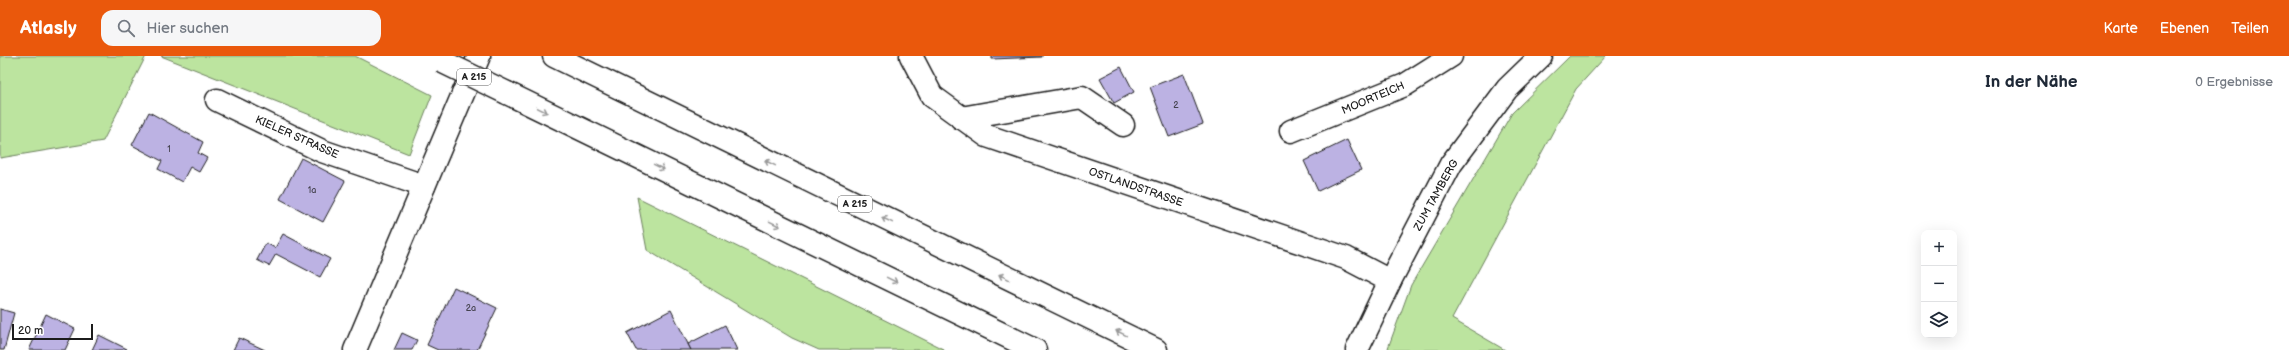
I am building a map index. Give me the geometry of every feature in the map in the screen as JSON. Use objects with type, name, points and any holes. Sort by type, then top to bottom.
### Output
[{"type":"main road","points":[[354,350],[480,56]]},
{"type":"main road","name":"A 215","points":[[554,56],[1156,350]]},
{"type":"main road","name":"OSTLANDSTRASSE","points":[[911,56],[932,96],[986,136],[1346,258],[1390,281]]},
{"type":"main road","name":"MOORTEICH","points":[[1291,132],[1405,85],[1451,56]]},
{"type":"main road","name":"ZUM TAMBERG","points":[[1361,342],[1390,281],[1452,164],[1507,89],[1541,56]]},
{"type":"main road","name":"A 215","points":[[436,58],[1035,350]]},
{"type":"main road","points":[[961,118],[1082,97],[1123,125]]},
{"type":"main road","name":"KIELER STRASSE","points":[[217,100],[322,151],[424,186]]},
{"type":"green space","points":[[0,56],[146,56],[103,141],[0,158]]},
{"type":"green space","points":[[161,56],[355,56],[432,95],[409,154]]},
{"type":"green space","points":[[1570,56],[1606,56],[1576,89],[1452,319],[1505,350],[1391,350],[1388,348],[1411,285],[1512,113]]},
{"type":"green space","points":[[637,197],[945,350],[819,350],[792,338],[647,250]]},
{"type":"building","points":[[992,56],[1042,56],[1042,57],[992,59]]},
{"type":"building","points":[[1121,67],[1134,92],[1114,103],[1100,78]]},
{"type":"building","points":[[1184,74],[1203,124],[1169,137],[1150,87]]},
{"type":"building","points":[[149,112],[203,142],[198,153],[207,158],[199,172],[190,167],[182,182],[158,169],[162,161],[132,145]]},
{"type":"building","points":[[1347,140],[1361,170],[1318,191],[1304,161]]},
{"type":"building","points":[[301,158],[345,181],[323,222],[280,199]]},
{"type":"building","points":[[283,234],[330,259],[320,277],[276,254],[269,266],[257,260],[266,243],[275,248]]},
{"type":"building","points":[[454,287],[497,308],[477,350],[438,350],[427,345]]},
{"type":"building","points":[[0,309],[14,313],[4,350],[0,350]]},
{"type":"building","points":[[671,310],[691,350],[636,350],[627,333]]},
{"type":"building","points":[[46,314],[75,329],[65,350],[29,350]]},
{"type":"building","points":[[725,325],[737,350],[691,350],[688,344]]},
{"type":"building","points":[[402,333],[417,340],[412,350],[394,350]]},
{"type":"building","points":[[99,335],[127,349],[92,350]]},
{"type":"building","points":[[239,338],[265,350],[233,350]]}]
